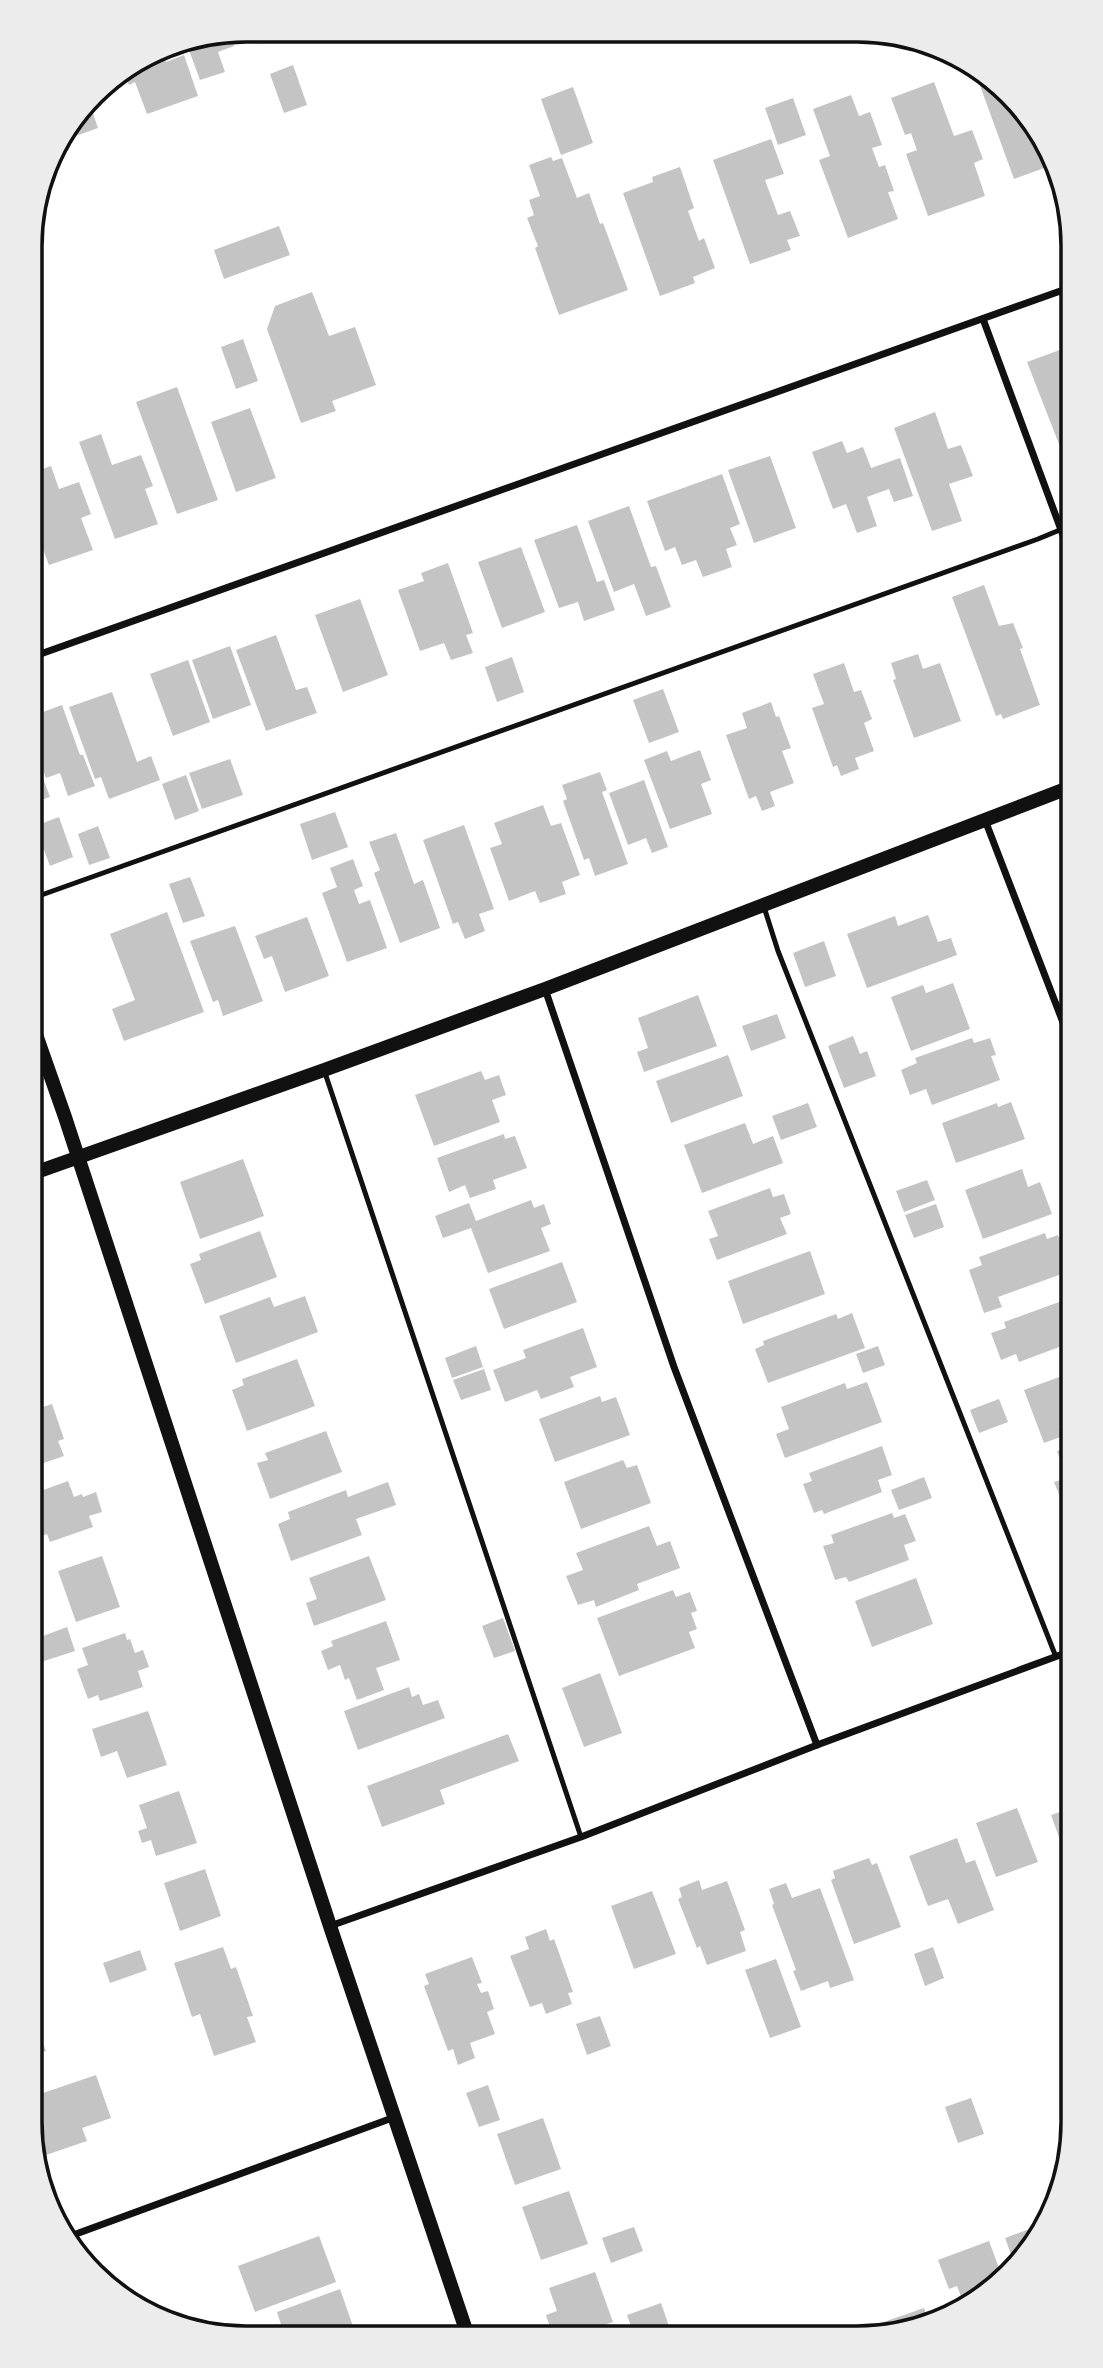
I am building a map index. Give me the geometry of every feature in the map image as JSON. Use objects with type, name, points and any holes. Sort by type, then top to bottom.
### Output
[{"type":"main road","points":[[42,1170],[545,989],[1061,791]]},
{"type":"main road","points":[[42,1052],[465,2326]]},
{"type":"street","points":[[42,653],[1061,291]]},
{"type":"street","points":[[983,319],[1061,520]]},
{"type":"street","points":[[985,820],[1061,1017]]},
{"type":"street","points":[[545,989],[674,1367],[817,1745]]},
{"type":"street","points":[[330,1926],[581,1837],[817,1745],[1061,1655]]},
{"type":"street","points":[[76,2234],[395,2117]]},
{"type":"lane","points":[[42,895],[1061,529]]},
{"type":"lane","points":[[764,906],[778,951],[1056,1657]]},
{"type":"lane","points":[[324,1070],[581,1837]]},
{"type":"building","points":[[232,42],[234,46],[218,52],[225,72],[200,80],[189,51]]},
{"type":"building","points":[[184,55],[198,96],[147,114],[135,82],[129,85],[127,80],[144,69],[165,59],[166,62]]},
{"type":"building","points":[[293,65],[307,105],[284,113],[270,74]]},
{"type":"building","points":[[934,82],[954,136],[972,130],[983,159],[974,163],[985,196],[928,216],[906,154],[917,150],[911,133],[905,135],[891,98]]},
{"type":"building","points":[[979,83],[1019,122],[1034,144],[1045,168],[1014,179]]},
{"type":"building","points":[[573,87],[593,143],[561,155],[541,99]]},
{"type":"building","points":[[851,95],[859,116],[870,112],[882,145],[872,148],[879,167],[885,165],[894,191],[888,192],[898,219],[848,238],[819,160],[830,156],[813,109]]},
{"type":"building","points":[[793,98],[806,135],[778,145],[765,108]]},
{"type":"building","points":[[93,112],[98,128],[74,137]]},
{"type":"building","points":[[771,139],[784,174],[765,180],[778,215],[790,211],[800,236],[787,240],[791,250],[750,264],[713,160]]},
{"type":"building","points":[[551,157],[553,161],[562,158],[577,198],[589,193],[628,290],[559,315],[527,218],[534,215],[529,200],[540,196],[529,165]]},
{"type":"building","points":[[680,167],[694,208],[688,211],[699,241],[704,238],[715,268],[693,277],[695,283],[660,296],[623,193],[653,182],[652,177]]},
{"type":"building","points":[[279,226],[290,255],[224,279],[214,250]]},
{"type":"building","points":[[312,292],[329,336],[355,327],[376,385],[332,401],[336,411],[301,423],[267,329],[275,306]]},
{"type":"building","points":[[243,339],[258,381],[236,389],[221,347]]},
{"type":"building","points":[[1061,349],[1061,449],[1027,362]]},
{"type":"building","points":[[177,387],[218,500],[177,514],[136,402]]},
{"type":"building","points":[[250,408],[276,478],[236,492],[211,422]]},
{"type":"building","points":[[935,412],[948,449],[961,445],[973,476],[949,484],[962,521],[932,531],[894,428]]},
{"type":"building","points":[[101,434],[112,465],[141,455],[153,486],[145,489],[158,524],[115,539],[79,442]]},
{"type":"building","points":[[842,441],[847,453],[863,447],[871,468],[900,458],[913,496],[894,502],[889,489],[867,497],[877,526],[857,533],[846,504],[833,509],[812,452]]},
{"type":"building","points":[[770,456],[796,528],[754,543],[728,470]]},
{"type":"building","points":[[51,466],[59,489],[79,482],[91,514],[81,518],[93,550],[49,565],[42,547],[42,469]]},
{"type":"building","points":[[722,474],[740,524],[730,528],[737,545],[726,549],[732,567],[703,577],[696,560],[682,565],[675,547],[665,551],[647,501]]},
{"type":"building","points":[[629,506],[651,567],[656,566],[671,607],[646,616],[634,584],[614,592],[588,521]]},
{"type":"building","points":[[577,525],[597,582],[604,580],[615,610],[584,621],[578,602],[559,608],[534,540]]},
{"type":"building","points":[[521,547],[545,612],[502,628],[478,562]]},
{"type":"building","points":[[448,563],[473,633],[466,635],[473,653],[451,660],[444,643],[420,651],[398,590],[424,581],[421,573]]},
{"type":"building","points":[[984,585],[999,626],[1013,623],[1040,705],[1003,719],[1001,714],[996,716],[952,597]]},
{"type":"building","points":[[360,599],[388,675],[343,692],[315,615]]},
{"type":"building","points":[[276,635],[296,690],[307,687],[317,713],[266,731],[236,650]]},
{"type":"building","points":[[230,646],[251,705],[213,719],[192,660]]},
{"type":"building","points":[[918,654],[923,669],[940,663],[961,721],[914,738],[893,680],[896,679],[891,663]]},
{"type":"building","points":[[512,657],[524,692],[497,702],[485,667]]},
{"type":"building","points":[[188,660],[210,722],[173,736],[150,674]]},
{"type":"building","points":[[844,663],[854,692],[861,690],[872,719],[864,723],[874,751],[855,758],[859,769],[841,776],[837,765],[833,767],[812,708],[824,704],[813,674]]},
{"type":"building","points":[[663,689],[679,732],[649,743],[633,700]]},
{"type":"building","points":[[112,692],[137,762],[151,756],[160,780],[109,799],[101,777],[95,779],[69,707]]},
{"type":"building","points":[[771,702],[791,748],[782,751],[794,783],[770,792],[775,806],[762,811],[756,796],[749,799],[726,735],[747,728],[742,713]]},
{"type":"building","points":[[62,705],[80,755],[83,755],[95,786],[68,796],[60,773],[46,778],[42,767],[42,712]]},
{"type":"building","points":[[700,750],[711,780],[701,784],[712,814],[670,829],[644,760],[667,751],[671,761]]},
{"type":"building","points":[[230,759],[243,795],[202,809],[189,773]]},
{"type":"building","points":[[600,772],[607,790],[602,792],[628,864],[595,876],[589,858],[584,860],[563,801],[567,799],[562,785]]},
{"type":"building","points":[[186,775],[199,811],[175,820],[162,784]]},
{"type":"building","points":[[42,776],[50,797],[42,800]]},
{"type":"building","points":[[644,780],[668,847],[652,853],[646,838],[628,845],[609,793]]},
{"type":"building","points":[[543,805],[551,826],[561,823],[580,875],[562,882],[566,894],[540,903],[535,891],[509,901],[490,848],[502,844],[494,823]]},
{"type":"building","points":[[335,812],[348,847],[312,860],[300,824]]},
{"type":"building","points":[[59,817],[73,857],[50,866],[42,845],[42,823]]},
{"type":"building","points":[[464,825],[494,909],[479,914],[485,931],[465,939],[458,922],[453,924],[423,840]]},
{"type":"building","points":[[98,826],[110,858],[89,865],[78,834]]},
{"type":"building","points":[[396,833],[414,884],[423,880],[440,928],[400,943],[374,873],[380,870],[369,842]]},
{"type":"building","points":[[353,859],[363,886],[354,890],[359,904],[370,900],[387,948],[347,962],[322,893],[337,887],[330,868]]},
{"type":"building","points":[[190,877],[205,916],[183,923],[169,884]]},
{"type":"building","points":[[167,912],[204,1012],[124,1041],[112,1009],[135,1000],[110,934]]},
{"type":"building","points":[[928,915],[938,942],[951,938],[957,955],[867,988],[847,934],[895,916],[898,926]]},
{"type":"building","points":[[307,917],[329,976],[285,992],[272,956],[264,959],[255,936]]},
{"type":"building","points":[[235,926],[263,1001],[223,1016],[218,1000],[213,1002],[190,941]]},
{"type":"building","points":[[824,941],[836,976],[805,987],[793,953]]},
{"type":"building","points":[[953,983],[970,1029],[911,1051],[891,997],[923,985],[926,993]]},
{"type":"building","points":[[698,995],[717,1046],[644,1072],[637,1052],[648,1048],[638,1018]]},
{"type":"building","points":[[777,1014],[786,1038],[751,1051],[742,1026]]},
{"type":"building","points":[[853,1036],[860,1054],[867,1051],[876,1076],[844,1088],[828,1046]]},
{"type":"building","points":[[972,1038],[974,1043],[990,1038],[996,1055],[991,1056],[1000,1080],[932,1105],[926,1089],[910,1095],[901,1070],[917,1063],[915,1058]]},
{"type":"building","points":[[728,1055],[743,1096],[671,1123],[656,1081]]},
{"type":"building","points":[[481,1071],[485,1080],[499,1075],[506,1095],[492,1100],[500,1122],[434,1146],[415,1095]]},
{"type":"building","points":[[1011,1102],[1025,1139],[956,1163],[942,1123],[997,1103],[998,1107]]},
{"type":"building","points":[[808,1103],[817,1127],[781,1140],[772,1116]]},
{"type":"building","points":[[745,1123],[753,1144],[773,1136],[783,1163],[702,1193],[684,1145]]},
{"type":"building","points":[[504,1134],[505,1139],[515,1136],[527,1168],[493,1180],[496,1189],[470,1198],[465,1185],[449,1192],[437,1158]]},
{"type":"building","points":[[243,1159],[264,1216],[200,1239],[180,1182]]},
{"type":"building","points":[[1022,1169],[1028,1187],[1040,1182],[1052,1214],[983,1239],[965,1190]]},
{"type":"building","points":[[927,1180],[935,1200],[904,1212],[896,1191]]},
{"type":"building","points":[[770,1188],[773,1197],[784,1194],[791,1214],[780,1218],[787,1234],[717,1260],[709,1239],[718,1236],[708,1211]]},
{"type":"building","points":[[531,1200],[534,1208],[544,1204],[551,1224],[541,1228],[550,1251],[488,1273],[471,1228],[443,1238],[435,1216],[469,1203],[476,1221]]},
{"type":"building","points":[[936,1204],[944,1227],[914,1238],[905,1215]]},
{"type":"building","points":[[260,1231],[277,1277],[205,1304],[190,1264],[201,1260],[199,1254]]},
{"type":"building","points":[[1045,1233],[1047,1239],[1058,1235],[1061,1244],[1061,1274],[998,1297],[1002,1307],[984,1313],[969,1270],[982,1265],[979,1257]]},
{"type":"building","points":[[810,1251],[825,1294],[743,1324],[728,1281]]},
{"type":"building","points":[[562,1262],[577,1302],[504,1329],[489,1289]]},
{"type":"building","points":[[305,1296],[318,1332],[236,1363],[219,1316],[270,1297],[274,1307]]},
{"type":"building","points":[[1061,1301],[1061,1346],[1019,1362],[1016,1354],[1001,1360],[991,1333],[1006,1328],[1004,1322]]},
{"type":"building","points":[[852,1313],[865,1348],[768,1383],[755,1349],[764,1345],[763,1341],[836,1314],[838,1319]]},
{"type":"building","points":[[583,1328],[597,1367],[570,1377],[574,1387],[541,1399],[537,1390],[505,1402],[493,1370],[526,1358],[523,1350]]},
{"type":"building","points":[[476,1346],[483,1367],[452,1378],[445,1358]]},
{"type":"building","points":[[878,1346],[885,1365],[863,1373],[856,1354]]},
{"type":"building","points":[[297,1359],[315,1406],[247,1431],[232,1390],[244,1385],[242,1379]]},
{"type":"building","points":[[484,1369],[491,1390],[461,1400],[453,1380]]},
{"type":"building","points":[[1061,1376],[1061,1437],[1044,1443],[1024,1390]]},
{"type":"building","points":[[867,1382],[882,1422],[785,1458],[776,1434],[789,1429],[781,1407],[845,1383],[847,1389]]},
{"type":"building","points":[[600,1396],[602,1402],[616,1397],[630,1435],[555,1462],[539,1419]]},
{"type":"building","points":[[999,1399],[1008,1422],[979,1433],[970,1410]]},
{"type":"building","points":[[52,1404],[64,1439],[58,1441],[64,1456],[42,1464],[42,1407]]},
{"type":"building","points":[[326,1431],[342,1472],[270,1499],[257,1463],[268,1460],[265,1453]]},
{"type":"building","points":[[882,1446],[892,1475],[878,1480],[882,1492],[824,1514],[822,1510],[814,1513],[803,1484],[812,1481],[809,1473]]},
{"type":"building","points":[[623,1460],[627,1468],[637,1465],[651,1503],[581,1529],[564,1482]]},
{"type":"building","points":[[924,1477],[932,1498],[899,1510],[891,1490]]},
{"type":"building","points":[[1061,1480],[1061,1500],[1054,1482]]},
{"type":"building","points":[[68,1481],[74,1497],[96,1492],[102,1512],[89,1516],[93,1527],[50,1542],[47,1534],[42,1536],[42,1490]]},
{"type":"building","points":[[388,1482],[396,1505],[356,1519],[362,1535],[291,1561],[278,1524],[290,1519],[288,1512],[346,1490],[348,1497]]},
{"type":"building","points":[[892,1513],[894,1518],[905,1514],[916,1541],[904,1545],[909,1560],[849,1582],[846,1577],[835,1580],[823,1546],[834,1543],[831,1535]]},
{"type":"building","points":[[649,1526],[657,1546],[670,1541],[680,1568],[637,1584],[639,1590],[596,1607],[594,1600],[578,1605],[566,1576],[583,1570],[576,1553]]},
{"type":"building","points":[[102,1556],[120,1607],[76,1622],[58,1571]]},
{"type":"building","points":[[369,1556],[386,1600],[314,1626],[306,1603],[317,1599],[309,1578]]},
{"type":"building","points":[[916,1578],[933,1624],[872,1647],[855,1601]]},
{"type":"building","points":[[673,1590],[676,1597],[690,1592],[697,1611],[691,1613],[697,1629],[689,1632],[695,1648],[619,1676],[597,1618]]},
{"type":"building","points":[[503,1618],[515,1651],[494,1658],[482,1626]]},
{"type":"building","points":[[386,1621],[400,1660],[376,1668],[384,1690],[357,1700],[349,1678],[345,1680],[340,1665],[328,1670],[321,1651],[333,1646],[331,1641]]},
{"type":"building","points":[[67,1627],[75,1651],[42,1662],[42,1636]]},
{"type":"building","points":[[125,1633],[135,1653],[143,1650],[149,1667],[138,1671],[143,1687],[100,1701],[98,1695],[88,1699],[77,1669],[88,1665],[82,1648]]},
{"type":"building","points":[[600,1673],[622,1733],[584,1747],[562,1688]]},
{"type":"building","points":[[409,1687],[412,1697],[419,1694],[423,1705],[438,1700],[445,1718],[358,1750],[344,1711]]},
{"type":"building","points":[[148,1711],[167,1765],[127,1778],[117,1751],[101,1757],[92,1729]]},
{"type":"building","points":[[508,1734],[519,1761],[440,1790],[445,1804],[382,1827],[367,1786]]},
{"type":"building","points":[[179,1791],[197,1843],[156,1856],[151,1840],[142,1843],[138,1831],[147,1828],[139,1805]]},
{"type":"building","points":[[1017,1808],[1038,1862],[996,1877],[976,1823]]},
{"type":"building","points":[[1061,1812],[1061,1843],[1051,1815]]},
{"type":"building","points":[[957,1838],[966,1863],[975,1860],[994,1910],[958,1924],[948,1899],[928,1906],[909,1856]]},
{"type":"building","points":[[869,1858],[872,1865],[877,1863],[901,1927],[854,1944],[831,1880],[835,1878],[833,1871]]},
{"type":"building","points":[[205,1869],[221,1916],[180,1931],[164,1883]]},
{"type":"building","points":[[699,1880],[702,1890],[727,1881],[745,1930],[740,1932],[746,1951],[707,1965],[700,1946],[697,1948],[678,1899],[682,1897],[679,1888]]},
{"type":"building","points":[[786,1883],[792,1898],[820,1888],[854,1980],[830,1988],[828,1981],[801,1991],[769,1889]]},
{"type":"building","points":[[652,1891],[676,1954],[634,1969],[611,1906]]},
{"type":"building","points":[[546,1929],[550,1941],[554,1939],[573,1992],[568,1993],[572,2004],[546,2014],[542,2003],[530,2007],[510,1956],[529,1949],[525,1937]]},
{"type":"building","points":[[223,1947],[231,1969],[236,1967],[253,2016],[247,2017],[256,2042],[214,2056],[200,2014],[192,2017],[174,1963]]},
{"type":"building","points":[[933,1947],[944,1978],[925,1986],[914,1954]]},
{"type":"building","points":[[140,1950],[147,1970],[110,1983],[103,1963]]},
{"type":"building","points":[[472,1957],[482,1983],[477,1984],[481,1993],[488,1991],[494,2009],[487,2012],[495,2034],[470,2043],[475,2058],[458,2065],[453,2049],[448,2051],[424,1986],[429,1984],[425,1974]]},
{"type":"building","points":[[776,1959],[801,2027],[770,2038],[745,1970]]},
{"type":"building","points":[[600,2016],[611,2046],[587,2055],[576,2024]]},
{"type":"building","points":[[96,2075],[111,2118],[82,2128],[87,2141],[45,2155],[42,2093]]},
{"type":"building","points":[[488,2085],[500,2120],[479,2127],[466,2093]]},
{"type":"building","points":[[971,2098],[984,2134],[958,2143],[945,2107]]},
{"type":"building","points":[[543,2118],[561,2169],[515,2185],[497,2134]]},
{"type":"building","points":[[569,2191],[588,2244],[541,2260],[522,2207]]},
{"type":"building","points":[[634,2227],[643,2251],[611,2263],[602,2238]]},
{"type":"building","points":[[1031,2228],[1011,2255],[1005,2238]]},
{"type":"building","points":[[319,2236],[336,2282],[255,2312],[238,2266]]},
{"type":"building","points":[[989,2241],[999,2268],[961,2297],[957,2286],[949,2289],[938,2260]]},
{"type":"building","points":[[595,2272],[613,2322],[602,2326],[550,2326],[546,2315],[557,2311],[549,2288]]},
{"type":"building","points":[[340,2289],[353,2326],[281,2326],[277,2312]]},
{"type":"building","points":[[661,2303],[669,2326],[631,2326],[627,2315]]},
{"type":"building","points":[[924,2308],[926,2313],[910,2319],[878,2324]]}]
